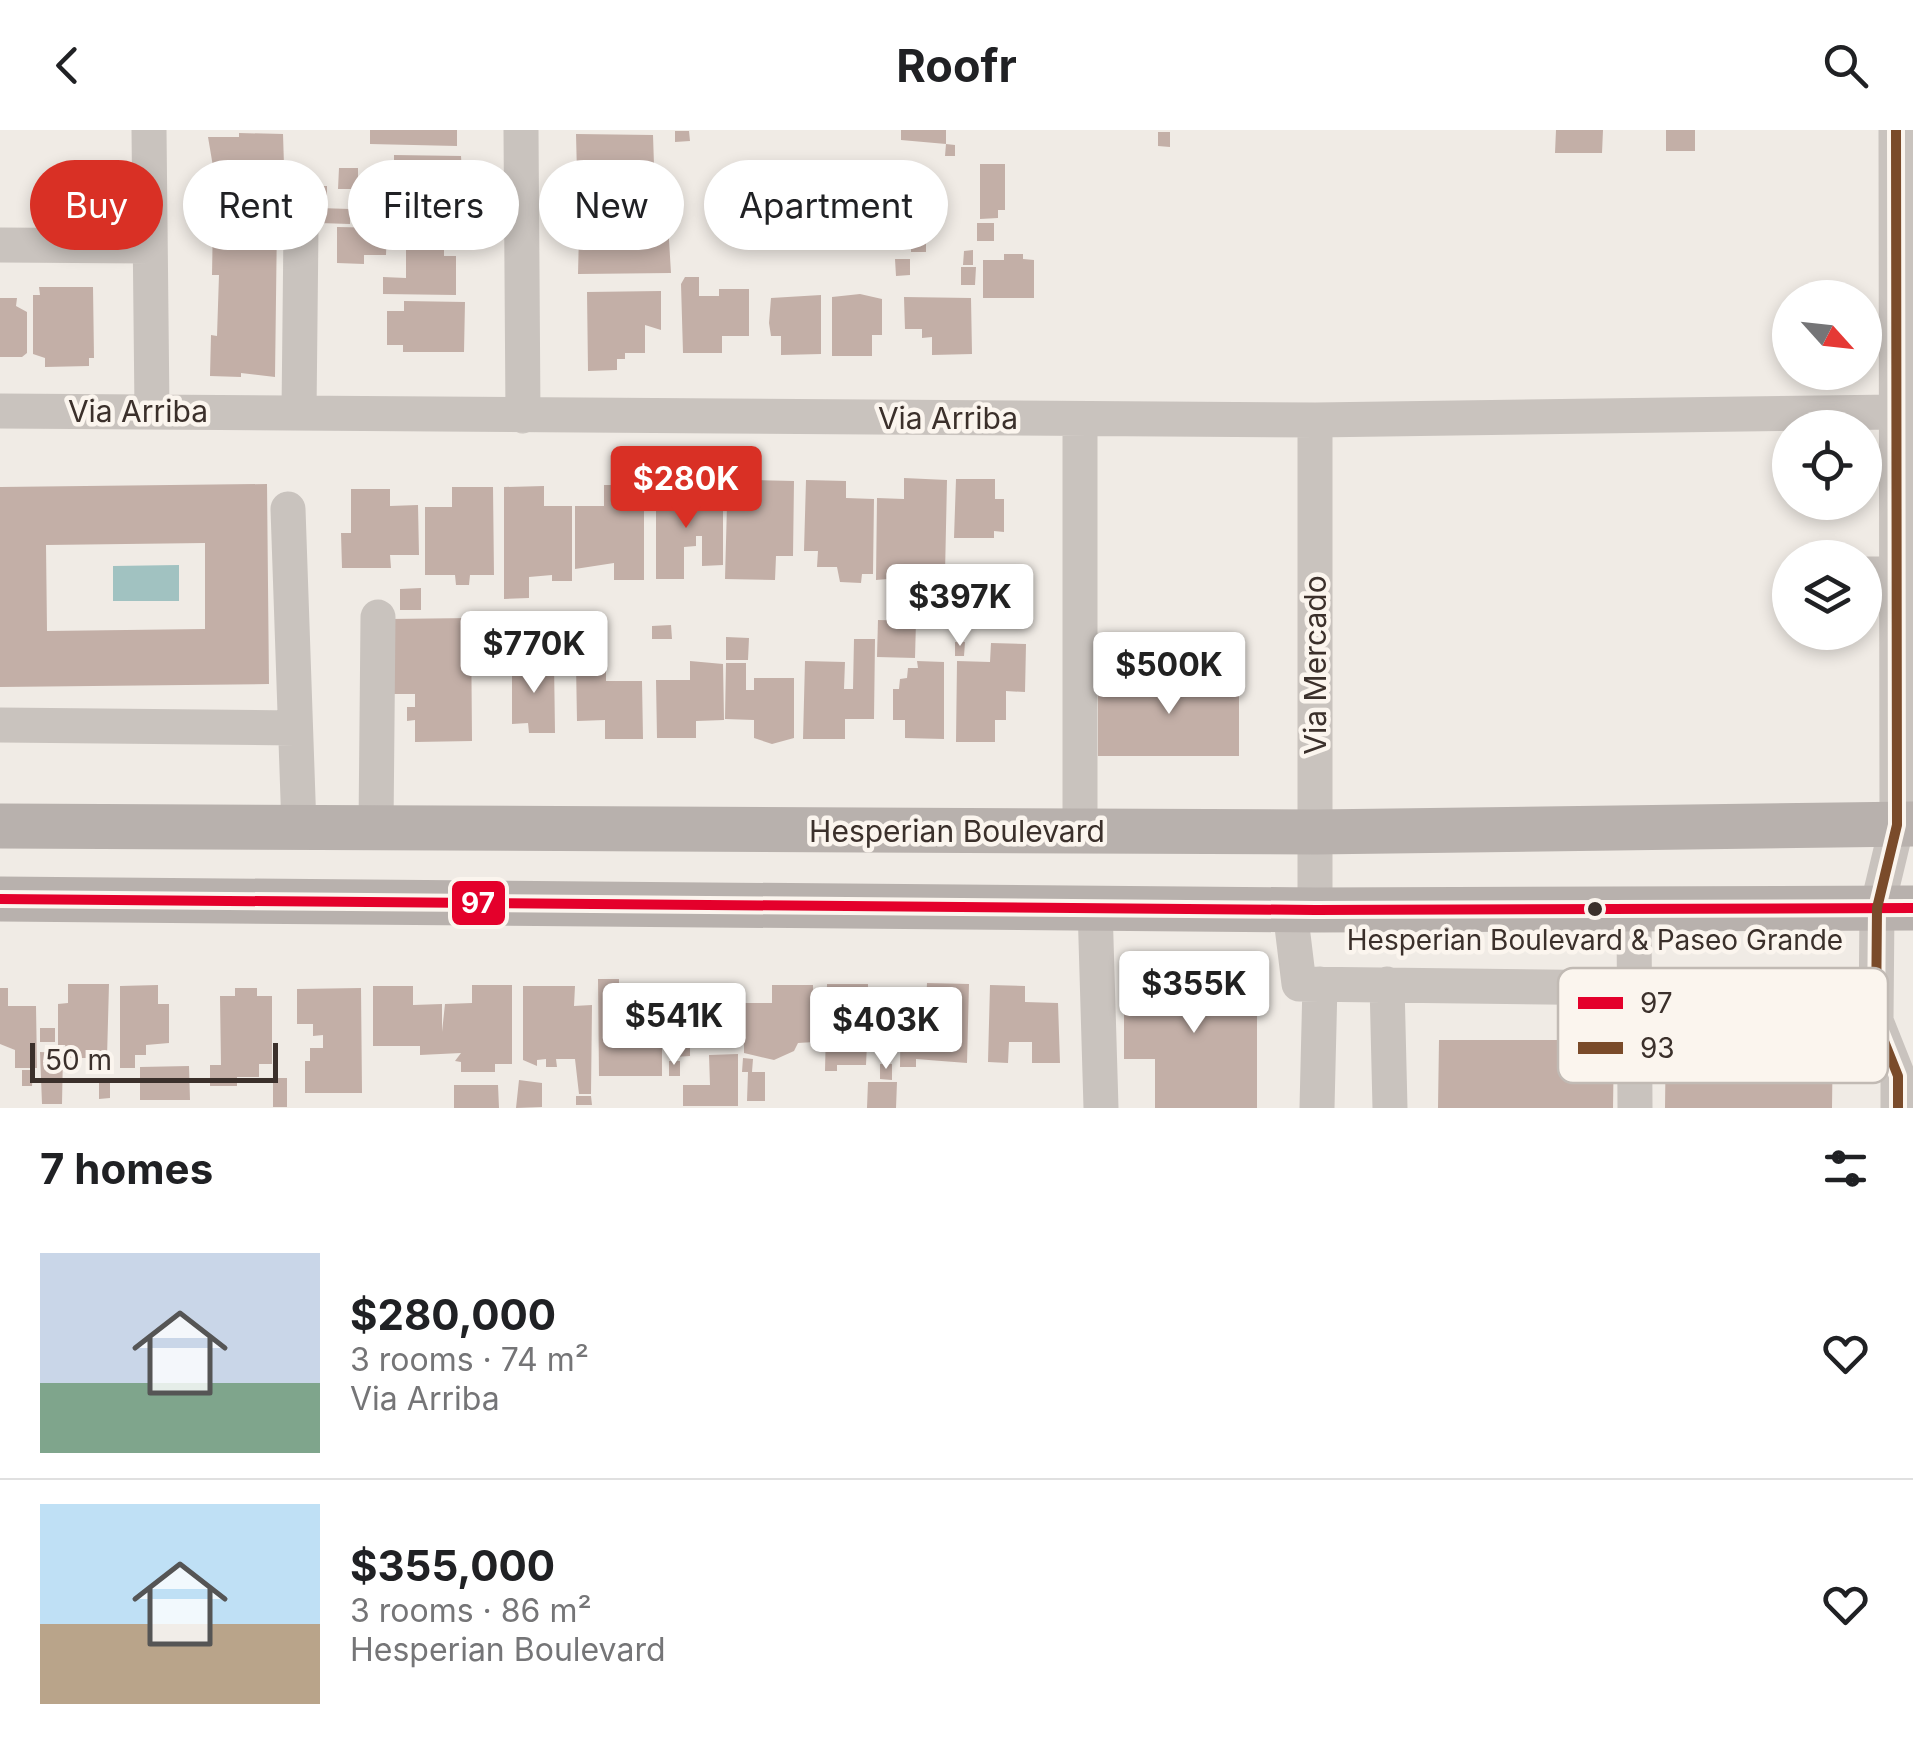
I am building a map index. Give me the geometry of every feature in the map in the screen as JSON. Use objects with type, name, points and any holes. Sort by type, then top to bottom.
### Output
[{"type":"main road","name":"Hesperian Boulevard","points":[[0,826],[1316,832],[1905,824]]},
{"type":"main road","points":[[0,899],[1303,910],[1895,908]]},
{"type":"street","points":[[149,130],[149,160]]},
{"type":"street","points":[[521,130],[523,416]]},
{"type":"street","points":[[1882,563],[1896,412],[1896,130]]},
{"type":"street","points":[[0,246],[30,246]]},
{"type":"street","points":[[150,250],[152,410]]},
{"type":"street","points":[[299,413],[301,250]]},
{"type":"street","name":"Via Arriba","points":[[0,410],[1315,420],[1896,412]]},
{"type":"street","points":[[1080,419],[1080,831]]},
{"type":"street","name":"Via Mercado","points":[[1315,420],[1316,832],[1303,910],[1299,984],[1320,984]]},
{"type":"street","points":[[288,508],[299,828]]},
{"type":"street","points":[[1882,584],[1913,877]]},
{"type":"street","points":[[376,828],[378,617]]},
{"type":"street","points":[[0,726],[295,728]]},
{"type":"street","points":[[1881,968],[1895,908],[1905,824]]},
{"type":"street","points":[[1095,906],[1102,1108]]},
{"type":"street","points":[[1634,906],[1634,968]]},
{"type":"street","points":[[1317,1108],[1320,984],[1558,984]]},
{"type":"street","points":[[1387,984],[1390,1108]]},
{"type":"street","points":[[1903,1086],[1913,1043]]},
{"type":"street","points":[[1888,1050],[1903,1086]]},
{"type":"street","points":[[1635,1083],[1635,1108]]},
{"type":"water","points":[[179,565],[179,601],[113,601],[113,566]]},
{"type":"building","points":[[370,130],[457,130],[457,146],[370,144]]},
{"type":"building","points":[[901,130],[946,130],[946,144],[901,140]]},
{"type":"building","points":[[1556,130],[1603,130],[1602,153],[1555,153]]},
{"type":"building","points":[[1666,130],[1695,130],[1695,151],[1666,151]]},
{"type":"building","points":[[675,131],[689,131],[690,141],[675,142]]},
{"type":"building","points":[[1158,132],[1170,132],[1170,147],[1158,146]]},
{"type":"building","points":[[239,133],[283,134],[284,160],[212,160],[208,137],[239,137]]},
{"type":"building","points":[[576,134],[653,135],[654,160],[577,160]]},
{"type":"building","points":[[946,144],[955,145],[955,156],[945,156]]},
{"type":"building","points":[[394,155],[461,156],[461,160],[394,160]]},
{"type":"building","points":[[980,164],[1005,164],[1005,210],[998,210],[998,218],[980,219]]},
{"type":"building","points":[[339,168],[348,168],[348,189],[338,189]]},
{"type":"building","points":[[328,208],[348,209],[348,224],[328,223]]},
{"type":"building","points":[[977,223],[994,223],[994,241],[977,241]]},
{"type":"building","points":[[337,227],[348,227],[348,250],[386,250],[386,255],[364,255],[364,264],[337,263]]},
{"type":"building","points":[[212,250],[277,250],[275,377],[241,373],[241,377],[210,376],[211,335],[217,336],[219,275],[212,275]]},
{"type":"building","points":[[406,250],[444,250],[444,256],[456,256],[456,295],[383,294],[383,277],[406,278]]},
{"type":"building","points":[[579,250],[670,250],[671,273],[578,274]]},
{"type":"building","points":[[973,250],[973,265],[963,265],[964,251]]},
{"type":"building","points":[[1004,254],[1023,254],[1023,259],[1034,260],[1034,298],[983,298],[983,260],[1004,260]]},
{"type":"building","points":[[895,259],[910,259],[910,275],[896,276]]},
{"type":"building","points":[[961,267],[976,267],[975,285],[961,285]]},
{"type":"building","points":[[685,277],[699,277],[699,296],[719,296],[719,289],[749,289],[749,336],[722,336],[722,353],[683,353],[681,284]]},
{"type":"building","points":[[39,287],[93,287],[94,358],[89,358],[89,366],[45,367],[45,358],[33,354],[33,295],[40,295]]},
{"type":"building","points":[[661,291],[661,330],[645,325],[645,353],[625,353],[625,359],[617,359],[617,370],[588,371],[587,292]]},
{"type":"building","points":[[860,294],[882,299],[882,335],[872,335],[872,356],[832,356],[832,297]]},
{"type":"building","points":[[821,295],[821,354],[781,355],[781,336],[771,336],[771,298]]},
{"type":"building","points":[[904,297],[971,298],[972,354],[932,355],[932,337],[922,338],[922,329],[905,329]]},
{"type":"building","points":[[0,298],[17,298],[16,306],[27,312],[27,353],[22,357],[0,357]]},
{"type":"building","points":[[404,301],[465,302],[464,352],[403,352],[403,345],[387,345],[387,311],[404,311]]},
{"type":"building","points":[[904,478],[947,480],[945,574],[876,580],[877,498],[904,499]]},
{"type":"building","points":[[956,479],[995,479],[995,499],[1004,499],[1004,532],[994,531],[994,538],[954,538]]},
{"type":"building","points":[[752,480],[794,481],[793,556],[776,556],[775,580],[725,579],[727,505],[751,506]]},
{"type":"building","points":[[806,480],[846,481],[846,498],[874,499],[873,574],[862,574],[861,583],[840,582],[837,567],[817,567],[818,551],[804,551]]},
{"type":"building","points":[[267,484],[269,684],[0,687],[0,487]],"holes":[[[205,543],[205,629],[47,631],[46,545]]]},
{"type":"building","points":[[604,485],[644,485],[644,580],[614,580],[614,563],[575,569],[575,506],[604,506]]},
{"type":"building","points":[[544,486],[544,506],[572,506],[572,581],[552,581],[552,575],[529,577],[529,598],[504,599],[504,487]]},
{"type":"building","points":[[452,487],[493,487],[494,575],[470,575],[469,585],[456,585],[455,575],[425,575],[425,507],[452,507]]},
{"type":"building","points":[[656,488],[695,488],[695,505],[723,505],[723,565],[702,566],[702,536],[696,536],[696,546],[684,547],[684,579],[656,579]]},
{"type":"building","points":[[351,489],[390,489],[390,506],[418,505],[419,555],[390,555],[391,568],[342,568],[341,533],[351,533]]},
{"type":"building","points":[[958,573],[982,573],[981,600],[957,599]]},
{"type":"building","points":[[1007,576],[1020,576],[1020,591],[1008,591]]},
{"type":"building","points":[[421,588],[421,610],[400,610],[400,589]]},
{"type":"building","points":[[589,611],[602,616],[603,658],[575,658],[575,617],[588,617]]},
{"type":"building","points":[[471,618],[472,741],[415,742],[415,720],[407,721],[407,707],[415,707],[415,694],[390,694],[389,619]]},
{"type":"building","points":[[878,620],[916,621],[915,658],[877,657]]},
{"type":"building","points":[[671,625],[672,639],[652,639],[652,626]]},
{"type":"building","points":[[726,637],[749,638],[748,660],[726,660]]},
{"type":"building","points":[[854,639],[875,639],[874,719],[845,719],[845,739],[803,739],[805,661],[845,662],[844,689],[853,689]]},
{"type":"building","points":[[955,642],[965,642],[964,656],[955,656]]},
{"type":"building","points":[[991,643],[1026,644],[1025,692],[1006,691],[1006,720],[995,720],[995,742],[956,742],[957,661],[990,662]]},
{"type":"building","points":[[690,661],[723,664],[724,720],[696,721],[696,738],[657,738],[656,680],[690,680]]},
{"type":"building","points":[[917,661],[944,662],[944,739],[905,738],[905,720],[893,720],[893,689],[899,689],[900,679],[907,678],[908,668],[918,668]]},
{"type":"building","points":[[512,662],[554,662],[555,733],[529,733],[528,723],[512,724]]},
{"type":"building","points":[[726,663],[746,663],[746,690],[754,690],[754,678],[794,678],[794,738],[772,744],[754,738],[754,720],[725,719]]},
{"type":"building","points":[[576,664],[606,664],[606,681],[642,681],[643,739],[605,739],[605,720],[577,721]]},
{"type":"building","points":[[1239,677],[1239,756],[1098,756],[1098,678]]},
{"type":"building","points":[[1124,962],[1159,962],[1159,976],[1257,976],[1257,1108],[1155,1108],[1155,1059],[1124,1059]]},
{"type":"building","points":[[598,979],[619,979],[619,988],[662,987],[662,1076],[599,1076]]},
{"type":"building","points":[[927,983],[969,984],[967,1063],[916,1059],[916,1067],[900,1067],[901,1003],[926,1003]]},
{"type":"building","points":[[68,984],[109,984],[107,1058],[69,1058],[65,1045],[58,1045],[58,1004],[68,1003]]},
{"type":"building","points":[[673,984],[713,984],[713,1004],[738,1006],[738,1042],[690,1045],[690,1056],[673,1057]]},
{"type":"building","points":[[827,984],[868,984],[868,1003],[896,1003],[895,1052],[875,1052],[875,1043],[867,1044],[866,1065],[837,1065],[837,1071],[825,1071]]},
{"type":"building","points":[[158,985],[158,1004],[169,1004],[169,1043],[146,1045],[146,1055],[135,1055],[135,1068],[120,1068],[120,986]]},
{"type":"building","points":[[472,985],[512,985],[512,1064],[495,1064],[495,1072],[461,1072],[461,1062],[455,1061],[461,1053],[420,1055],[420,1046],[373,1046],[373,986],[413,986],[413,1005],[442,1004],[442,1032],[445,1004],[472,1003]]},
{"type":"building","points":[[772,985],[813,985],[814,1042],[798,1043],[794,1051],[774,1060],[744,1053],[744,1003],[772,1003]]},
{"type":"building","points":[[990,985],[1025,986],[1025,1002],[1058,1003],[1060,1063],[1032,1063],[1032,1042],[1009,1042],[1008,1063],[988,1062]]},
{"type":"building","points":[[523,986],[575,986],[574,1006],[592,1005],[591,1094],[579,1094],[575,1059],[556,1059],[557,1067],[546,1067],[546,1059],[537,1060],[537,1066],[523,1060]]},
{"type":"building","points":[[0,988],[8,988],[8,1006],[36,1006],[37,1068],[15,1068],[15,1050],[0,1044]]},
{"type":"building","points":[[235,988],[257,988],[257,996],[272,996],[272,1064],[259,1064],[259,1077],[237,1077],[237,1086],[210,1086],[210,1065],[221,1065],[220,996],[235,996]]},
{"type":"building","points":[[361,988],[362,1093],[305,1093],[305,1061],[310,1061],[310,1048],[323,1048],[323,1035],[313,1036],[313,1024],[297,1024],[297,989]]},
{"type":"building","points":[[40,1028],[55,1028],[55,1042],[40,1042]]},
{"type":"building","points":[[1439,1040],[1558,1040],[1558,1083],[1613,1083],[1613,1108],[1438,1108]]},
{"type":"building","points":[[40,1052],[63,1053],[62,1104],[42,1104]]},
{"type":"building","points":[[738,1054],[738,1106],[683,1106],[683,1085],[710,1085],[709,1055]]},
{"type":"building","points":[[743,1058],[753,1059],[752,1072],[765,1072],[765,1101],[747,1101],[748,1072],[742,1072]]},
{"type":"building","points":[[669,1061],[680,1061],[680,1076],[669,1076]]},
{"type":"building","points":[[880,1064],[892,1064],[892,1080],[880,1079]]},
{"type":"building","points":[[189,1066],[190,1100],[140,1100],[140,1067]]},
{"type":"building","points":[[22,1070],[33,1070],[32,1086],[22,1086]]},
{"type":"building","points":[[273,1078],[287,1078],[287,1107],[273,1107]]},
{"type":"building","points":[[519,1080],[542,1083],[542,1107],[516,1108]]},
{"type":"building","points":[[868,1082],[897,1082],[896,1108],[867,1108]]},
{"type":"building","points":[[99,1083],[110,1083],[110,1098],[99,1099]]},
{"type":"building","points":[[1665,1083],[1832,1083],[1832,1108],[1665,1108]]},
{"type":"building","points":[[454,1085],[498,1085],[499,1108],[454,1108]]},
{"type":"building","points":[[576,1096],[591,1096],[592,1105],[576,1105]]},
{"type":"transit line","name":"93","points":[[1876,968],[1877,908],[1897,825],[1896,130]]},
{"type":"transit line","name":"97","points":[[0,899],[1315,910],[1913,908]]},
{"type":"transit line","name":"93","points":[[1888,1051],[1898,1076],[1898,1108]]},
{"type":"place","name":"Hesperian Boulevard & Paseo Grande","points":[[1595,909]]}]
